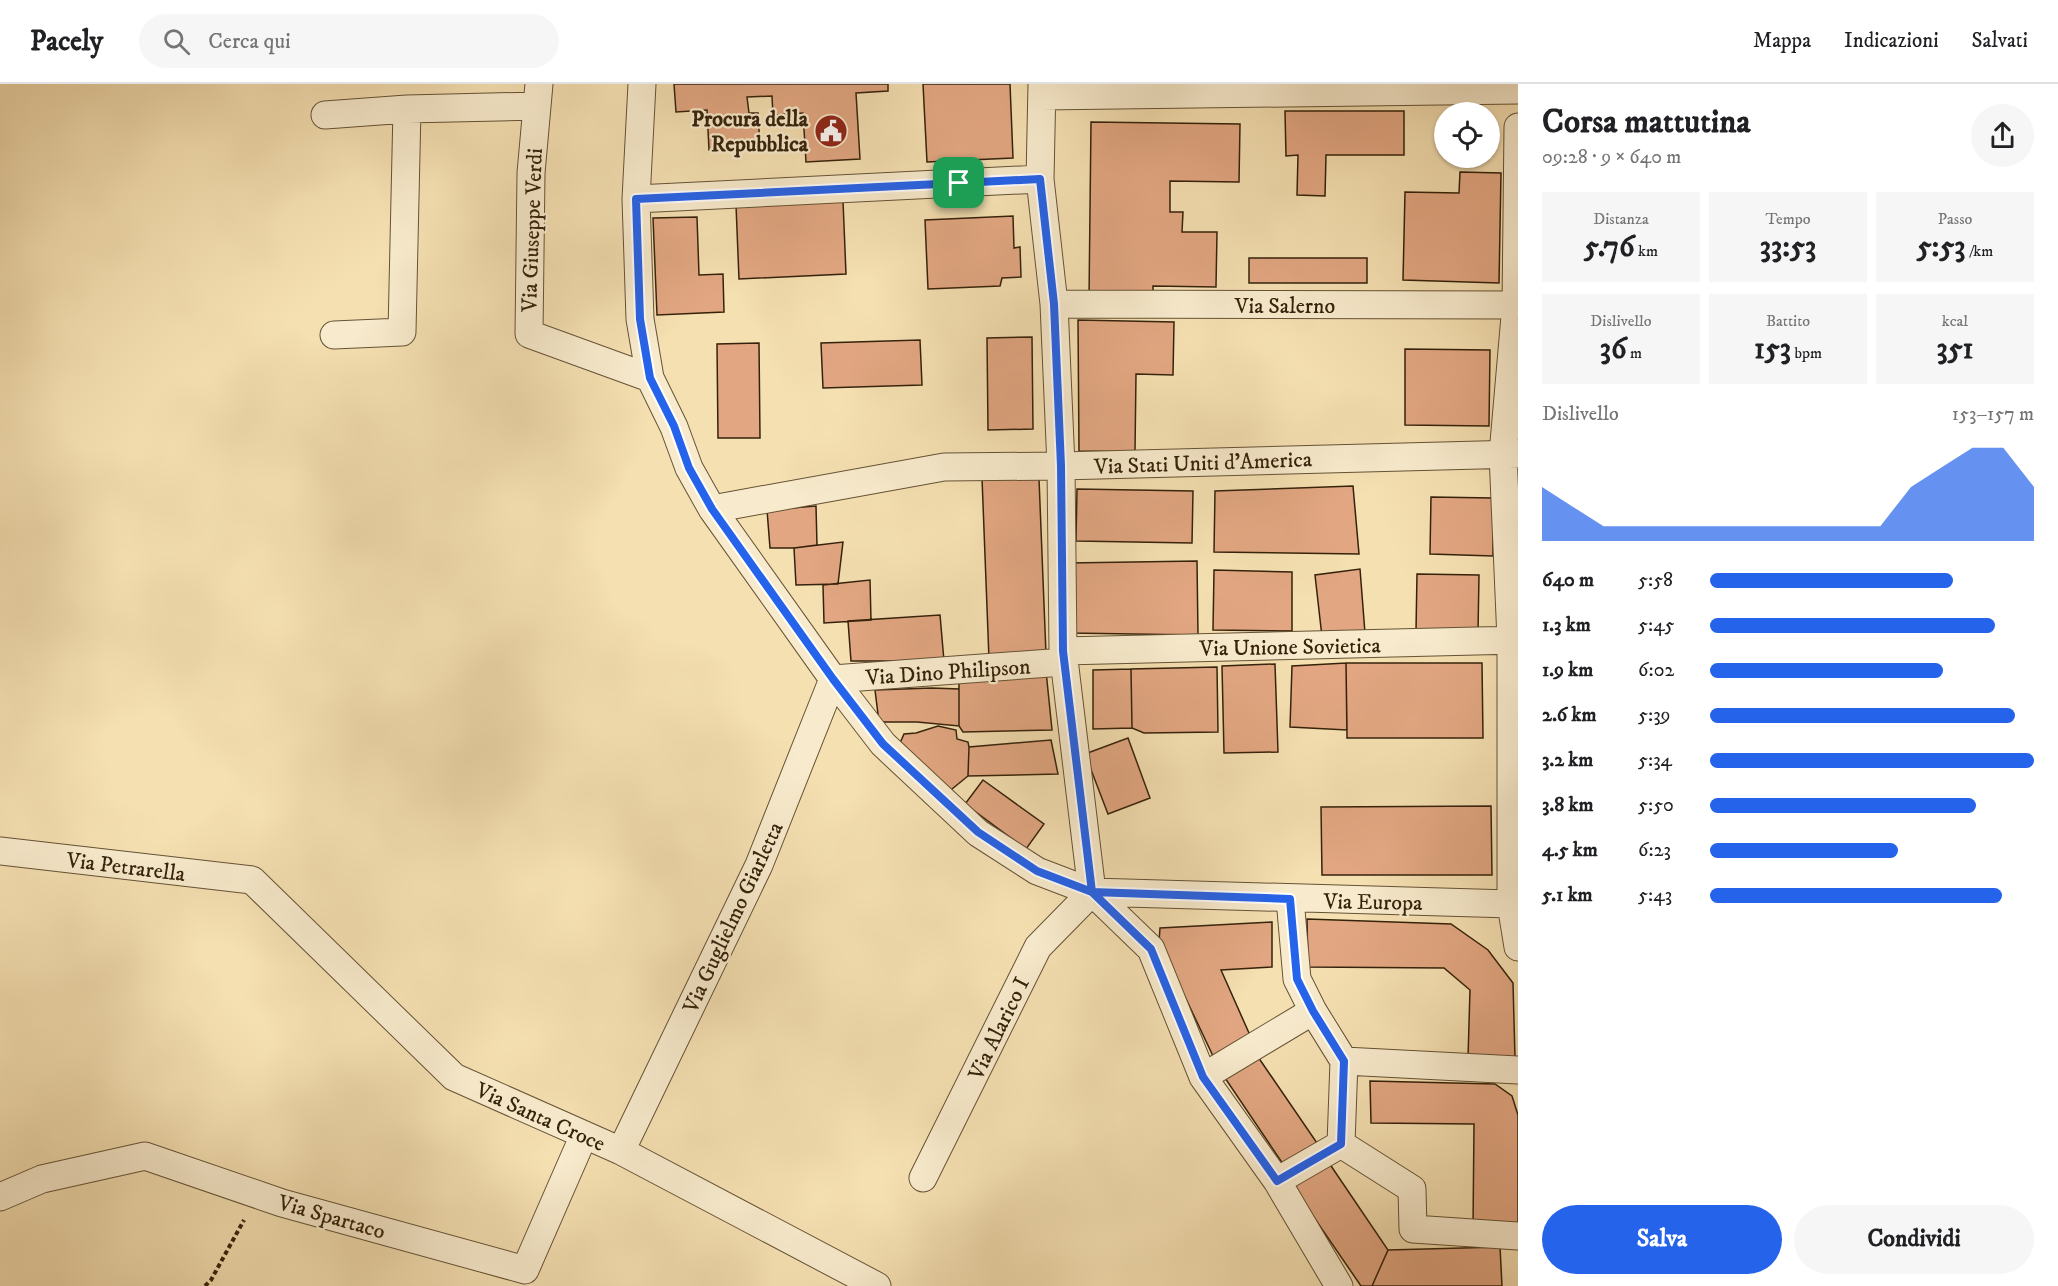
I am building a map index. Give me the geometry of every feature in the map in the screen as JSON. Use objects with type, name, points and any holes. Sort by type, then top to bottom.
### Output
[{"type":"street","points":[[642,84],[636,199],[640,319],[650,378],[674,426],[689,468],[712,509],[833,679],[883,744],[978,832],[1037,871],[1092,892],[1151,949],[1203,1077],[1277,1181],[1339,1286]]},
{"type":"street","points":[[1092,892],[1063,657],[1061,466],[1054,304],[1040,179],[1042,90],[1518,90]]},
{"type":"street","name":"Via Giuseppe Verdi","points":[[325,115],[538,95],[531,173],[529,334],[650,378]]},
{"type":"street","points":[[334,335],[402,332],[407,109]]},
{"type":"street","points":[[1518,127],[1516,305],[1511,454],[1514,640],[1511,904],[1518,947]]},
{"type":"street","points":[[636,199],[1040,179]]},
{"type":"street","name":"Via Salerno","points":[[1054,304],[1516,305]]},
{"type":"street","name":"Via Stati Uniti d'America","points":[[712,509],[944,467],[1511,454]]},
{"type":"street","name":"Via Unione Sovietica","points":[[1063,657],[1514,640]]},
{"type":"street","name":"Via Dino Philipson","points":[[833,679],[1063,657]]},
{"type":"street","name":"Via Guglielmo Giarletta","points":[[621,1151],[759,865],[833,679]]},
{"type":"street","name":"Via Petrarella","points":[[0,851],[252,880]]},
{"type":"street","name":"Via Santa Croce","points":[[252,880],[454,1077],[621,1151],[878,1286]]},
{"type":"street","name":"Via Europa","points":[[1092,892],[1511,904]]},
{"type":"street","name":"Via Alarico I","points":[[923,1178],[1038,947],[1092,892]]},
{"type":"street","points":[[1290,899],[1297,979],[1313,1011],[1344,1061],[1341,1144]]},
{"type":"street","points":[[1203,1077],[1313,1011]]},
{"type":"street","points":[[1344,1061],[1518,1070]]},
{"type":"street","name":"Via Spartaco","points":[[0,1197],[42,1179],[145,1156],[260,1196],[525,1270],[584,1135]]},
{"type":"street","points":[[1277,1181],[1341,1144]]},
{"type":"street","points":[[1341,1144],[1412,1189],[1413,1229],[1518,1236]]},
{"type":"path","points":[[205,1286],[211,1280],[240,1225],[260,1196]]},
{"type":"building","name":"Procura della Repubblica","points":[[674,84],[888,84],[888,91],[856,93],[860,159],[806,162],[803,113],[773,115],[772,96],[747,97],[749,113],[758,113],[760,147],[709,150],[707,110],[676,112]]},
{"type":"building","points":[[923,84],[1010,84],[1013,158],[927,162]]},
{"type":"building","points":[[1285,111],[1404,111],[1404,155],[1326,155],[1325,196],[1297,195],[1298,155],[1286,156]]},
{"type":"building","points":[[1091,122],[1240,124],[1239,182],[1170,181],[1170,212],[1183,212],[1182,232],[1217,232],[1216,287],[1153,286],[1153,299],[1089,299]]},
{"type":"building","points":[[1460,172],[1501,173],[1499,283],[1403,280],[1405,192],[1459,193]]},
{"type":"building","points":[[843,201],[846,274],[739,279],[736,205]]},
{"type":"building","points":[[1013,216],[1014,248],[1020,247],[1021,277],[1002,278],[1000,286],[928,289],[925,220]]},
{"type":"building","points":[[697,217],[699,275],[723,274],[724,312],[657,315],[653,218]]},
{"type":"building","points":[[1249,258],[1367,258],[1367,283],[1249,283]]},
{"type":"building","points":[[1078,320],[1174,322],[1173,375],[1136,374],[1135,452],[1079,451]]},
{"type":"building","points":[[1032,337],[1033,429],[988,430],[987,338]]},
{"type":"building","points":[[920,340],[922,385],[823,388],[821,343]]},
{"type":"building","points":[[759,343],[760,438],[718,438],[717,344]]},
{"type":"building","points":[[1405,349],[1490,350],[1489,426],[1405,425]]},
{"type":"building","points":[[982,478],[1039,479],[1046,654],[989,659]]},
{"type":"building","points":[[1353,486],[1359,554],[1214,552],[1215,491]]},
{"type":"building","points":[[1077,489],[1193,491],[1192,543],[1076,541]]},
{"type":"building","points":[[1431,497],[1493,498],[1493,556],[1430,554]]},
{"type":"building","points":[[816,506],[817,545],[770,548],[767,510]]},
{"type":"building","points":[[843,542],[838,584],[796,585],[794,548]]},
{"type":"building","points":[[1197,561],[1198,635],[1069,633],[1068,563]]},
{"type":"building","points":[[1360,569],[1365,633],[1322,637],[1315,575]]},
{"type":"building","points":[[1214,570],[1292,572],[1292,631],[1213,630]]},
{"type":"building","points":[[1417,574],[1479,575],[1478,632],[1416,631]]},
{"type":"building","points":[[870,580],[871,620],[824,623],[823,585]]},
{"type":"building","points":[[940,615],[944,661],[851,661],[848,621]]},
{"type":"building","points":[[1346,663],[1482,663],[1483,738],[1347,738]]},
{"type":"building","points":[[1346,663],[1347,730],[1290,727],[1292,666]]},
{"type":"building","points":[[1275,664],[1278,752],[1224,753],[1222,666]]},
{"type":"building","points":[[1217,667],[1218,732],[1144,733],[1132,728],[1131,669]]},
{"type":"building","points":[[1131,669],[1132,728],[1093,729],[1093,670]]},
{"type":"building","points":[[1046,671],[1052,730],[963,732],[959,726],[959,674]]},
{"type":"building","points":[[959,689],[959,726],[917,722],[879,722],[875,690]]},
{"type":"building","points":[[938,726],[956,730],[957,739],[968,742],[969,747],[968,776],[947,793],[900,743],[904,734]]},
{"type":"building","points":[[1128,738],[1150,798],[1108,814],[1085,754]]},
{"type":"building","points":[[1051,740],[1058,774],[968,776],[969,747]]},
{"type":"building","points":[[983,780],[1044,824],[1026,849],[965,804]]},
{"type":"building","points":[[1491,806],[1492,875],[1322,875],[1321,807]]},
{"type":"building","points":[[1307,919],[1451,924],[1488,950],[1513,983],[1515,1058],[1468,1058],[1470,990],[1444,968],[1308,967]]},
{"type":"building","points":[[1272,922],[1272,967],[1221,970],[1253,1042],[1214,1058],[1159,942],[1160,928]]},
{"type":"building","points":[[1256,1054],[1317,1143],[1283,1164],[1223,1075]]},
{"type":"building","points":[[1370,1081],[1495,1084],[1512,1096],[1518,1115],[1518,1225],[1473,1228],[1474,1124],[1371,1123]]},
{"type":"building","points":[[1325,1157],[1388,1250],[1372,1286],[1361,1286],[1289,1181]]},
{"type":"building","points":[[1500,1247],[1502,1286],[1372,1286],[1388,1250]]},
{"type":"place","name":"Procura della Repubblica","points":[[831,131]]},
{"type":"route","points":[[959,183],[636,199],[640,319],[650,378],[674,426],[689,468],[712,509],[833,679],[883,744],[978,832],[1037,871],[1092,892],[1151,949],[1203,1077],[1277,1181],[1341,1144],[1344,1061],[1313,1011],[1297,979],[1290,899],[1092,892],[1063,651],[1061,466],[1054,304],[1040,179],[959,183]]}]
